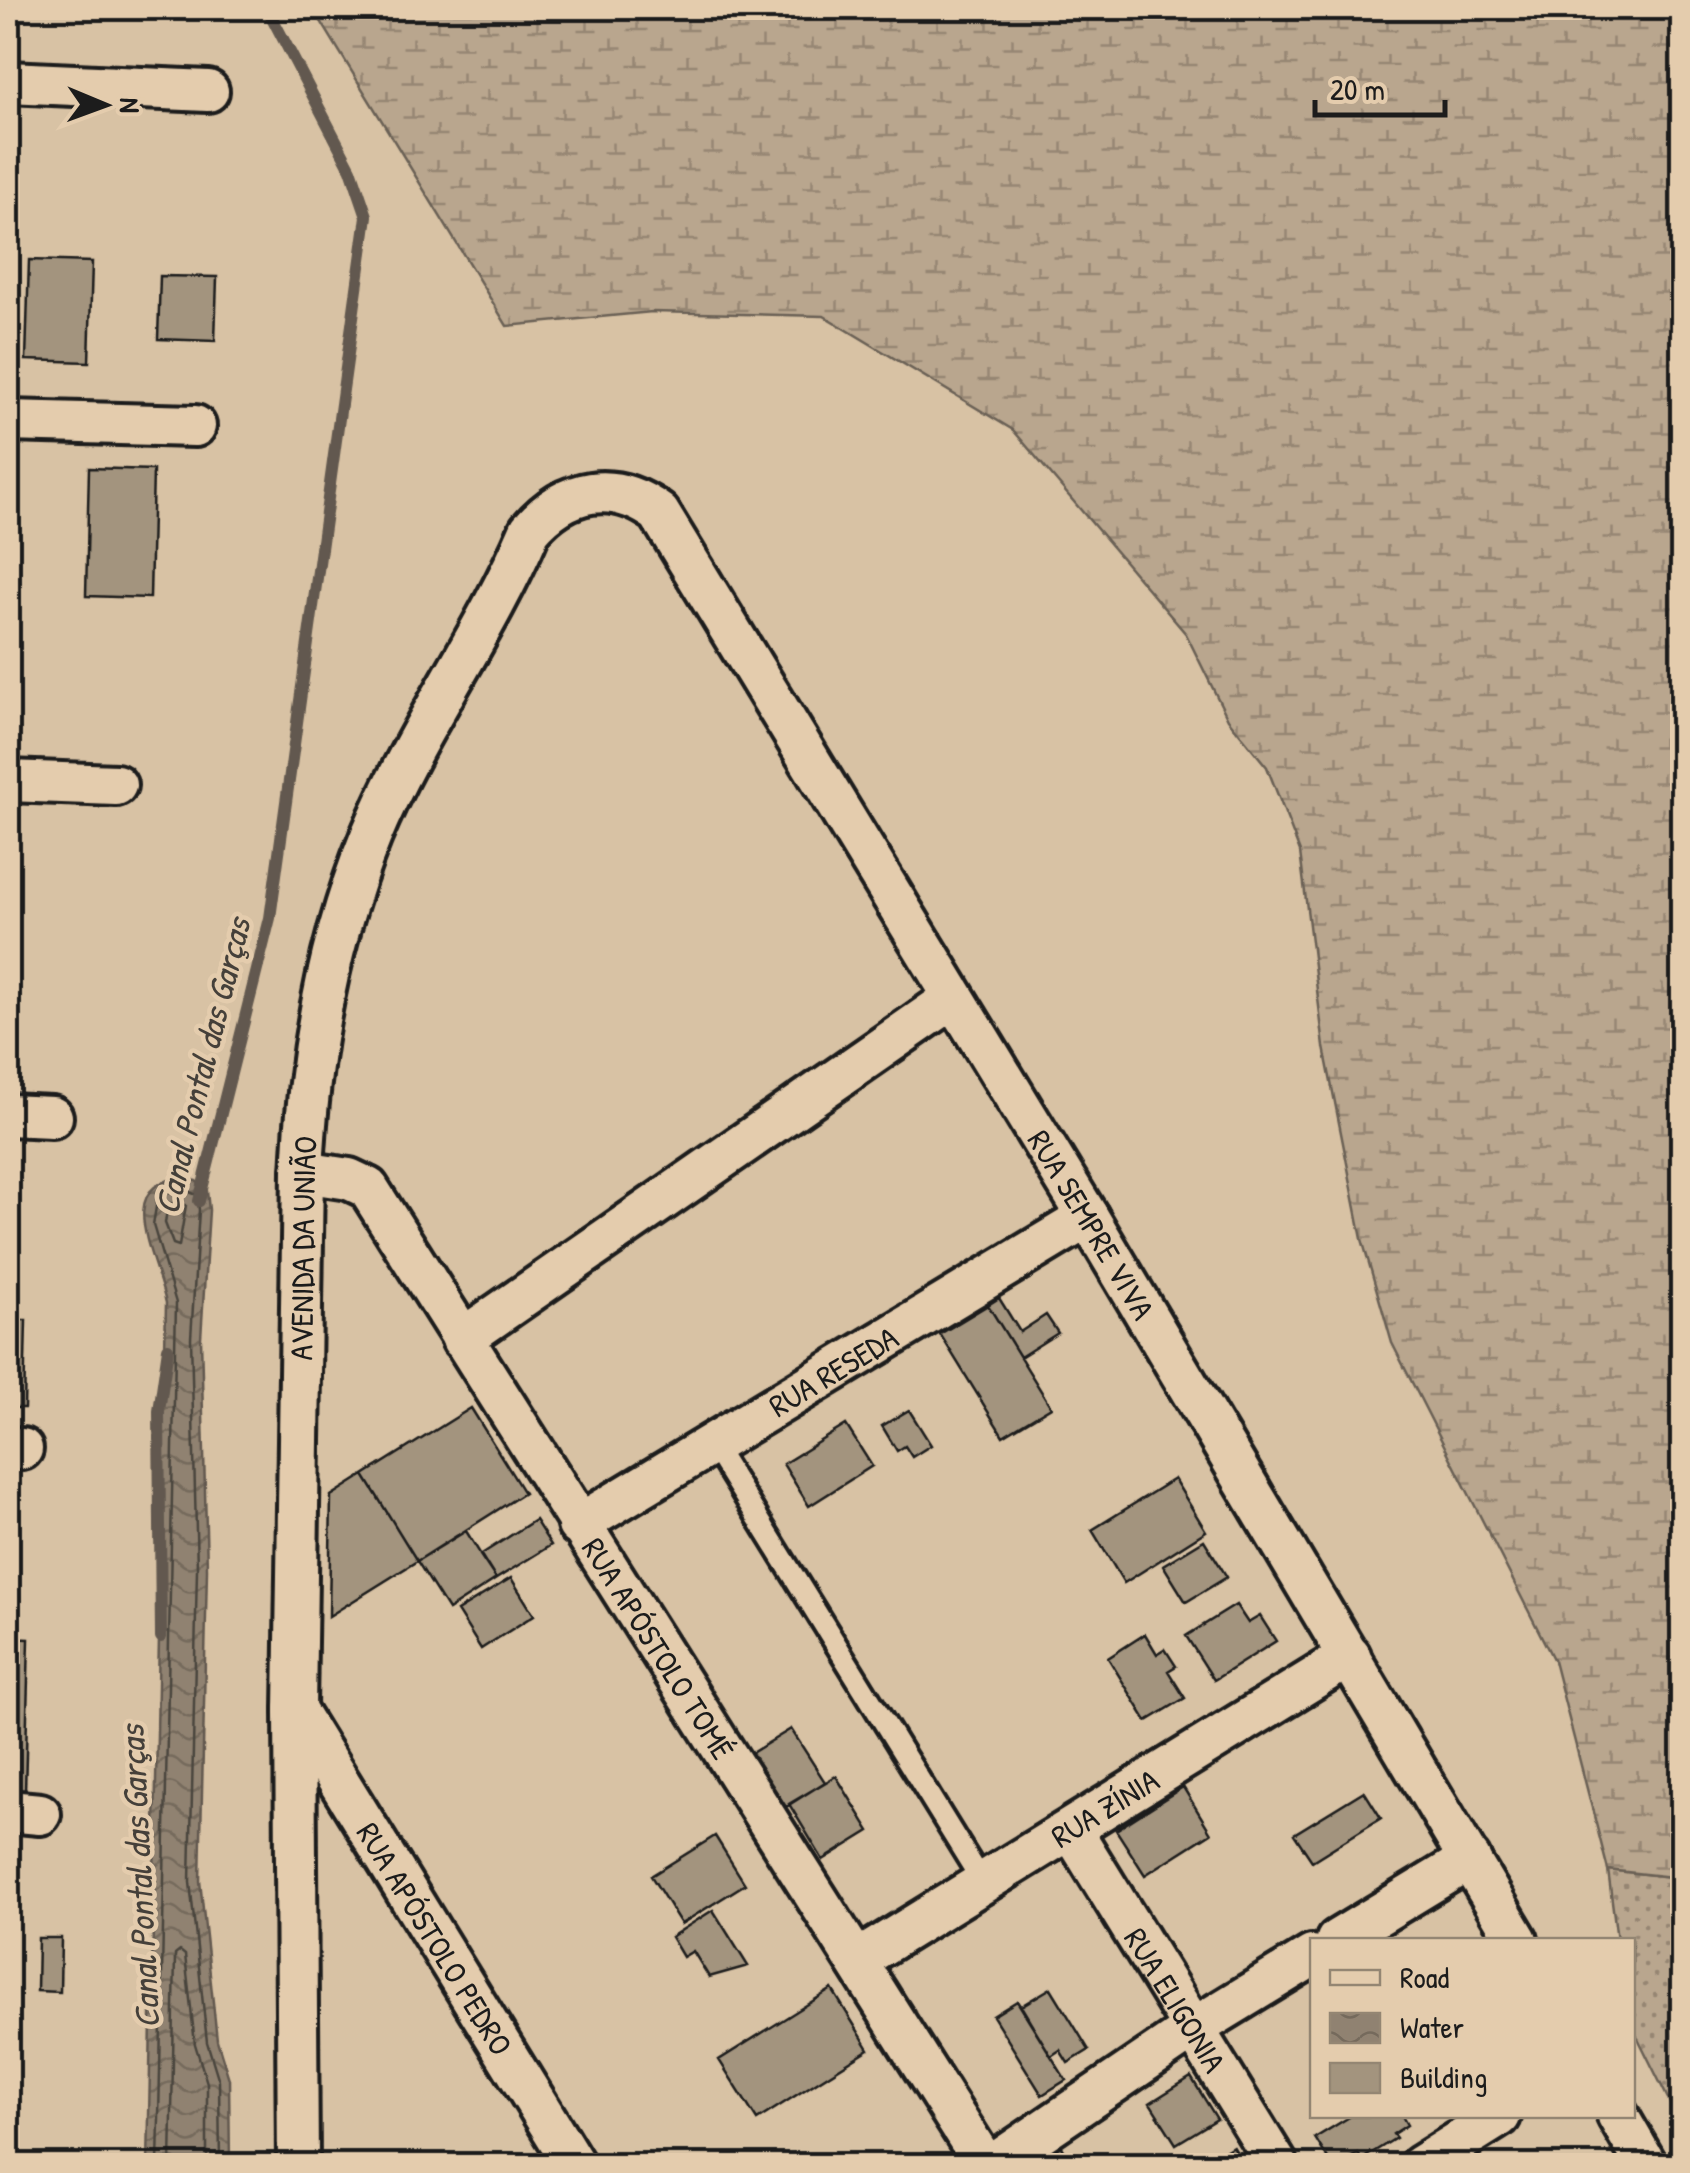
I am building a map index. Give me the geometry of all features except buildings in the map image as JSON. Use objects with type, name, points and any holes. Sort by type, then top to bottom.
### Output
[{"type":"street","points":[[8,82],[208,91]]},
{"type":"street","points":[[8,421],[195,426]]},
{"type":"street","name":"AVENIDA DA UNIÃO","points":[[298,2166],[294,1710],[302,1172],[306,1086],[316,1024],[372,835],[530,530],[555,506],[586,492],[626,494],[659,514]]},
{"type":"street","name":"RUA SEMPRE VIVA","points":[[659,514],[1088,1216],[1516,1938]]},
{"type":"street","points":[[8,781],[116,785]]},
{"type":"street","points":[[462,1339],[952,998]]},
{"type":"street","points":[[8,1116],[52,1117]]},
{"type":"street","name":"RUA APÓSTOLO TOMÉ","points":[[302,1172],[349,1179],[368,1188],[578,1525],[988,2166]]},
{"type":"street","name":"RUA RESEDA","points":[[578,1525],[1088,1216]]},
{"type":"street","name":"RUA ZÍNIA","points":[[858,1960],[1350,1656]]},
{"type":"street","name":"RUA APÓSTOLO PEDRO","points":[[294,1710],[575,2166]]},
{"type":"street","name":"RUA ELIGONIA","points":[[1072,1831],[1278,2166]]},
{"type":"street","points":[[1341,1938],[1470,1860]]},
{"type":"street","points":[[988,2166],[1194,2028],[1310,1957]]},
{"type":"street","points":[[1420,2166],[1497,2118]]},
{"type":"street","points":[[1619,2118],[1647,2166]]},
{"type":"lane","points":[[711,1442],[982,1881]]},
{"type":"green space","points":[[313,8],[1682,8],[1682,1878],[1608,1870],[1554,1661],[1392,1343],[1362,1239],[1324,1047],[1300,852],[1267,767],[1228,719],[1186,634],[1013,430],[824,316],[652,312],[507,326]]},
{"type":"green space","points":[[1608,1870],[1682,1878],[1682,2127],[1635,2032],[1635,1938],[1617,1938]]},
{"type":"water","points":[[183,1178],[196,1181],[207,1191],[209,1210],[201,1338],[207,1569],[200,1881],[217,2040],[229,2079],[230,2166],[148,2165],[166,1303],[148,1246],[144,1208],[149,1193],[161,1183]]},
{"type":"waterway","name":"Canal Pontal das Garças","points":[[199,1201],[270,918],[367,216],[351,169],[267,8]]},
{"type":"waterway","name":"Canal Pontal das Garças","points":[[161,1637],[159,1411],[168,1348]]}]
